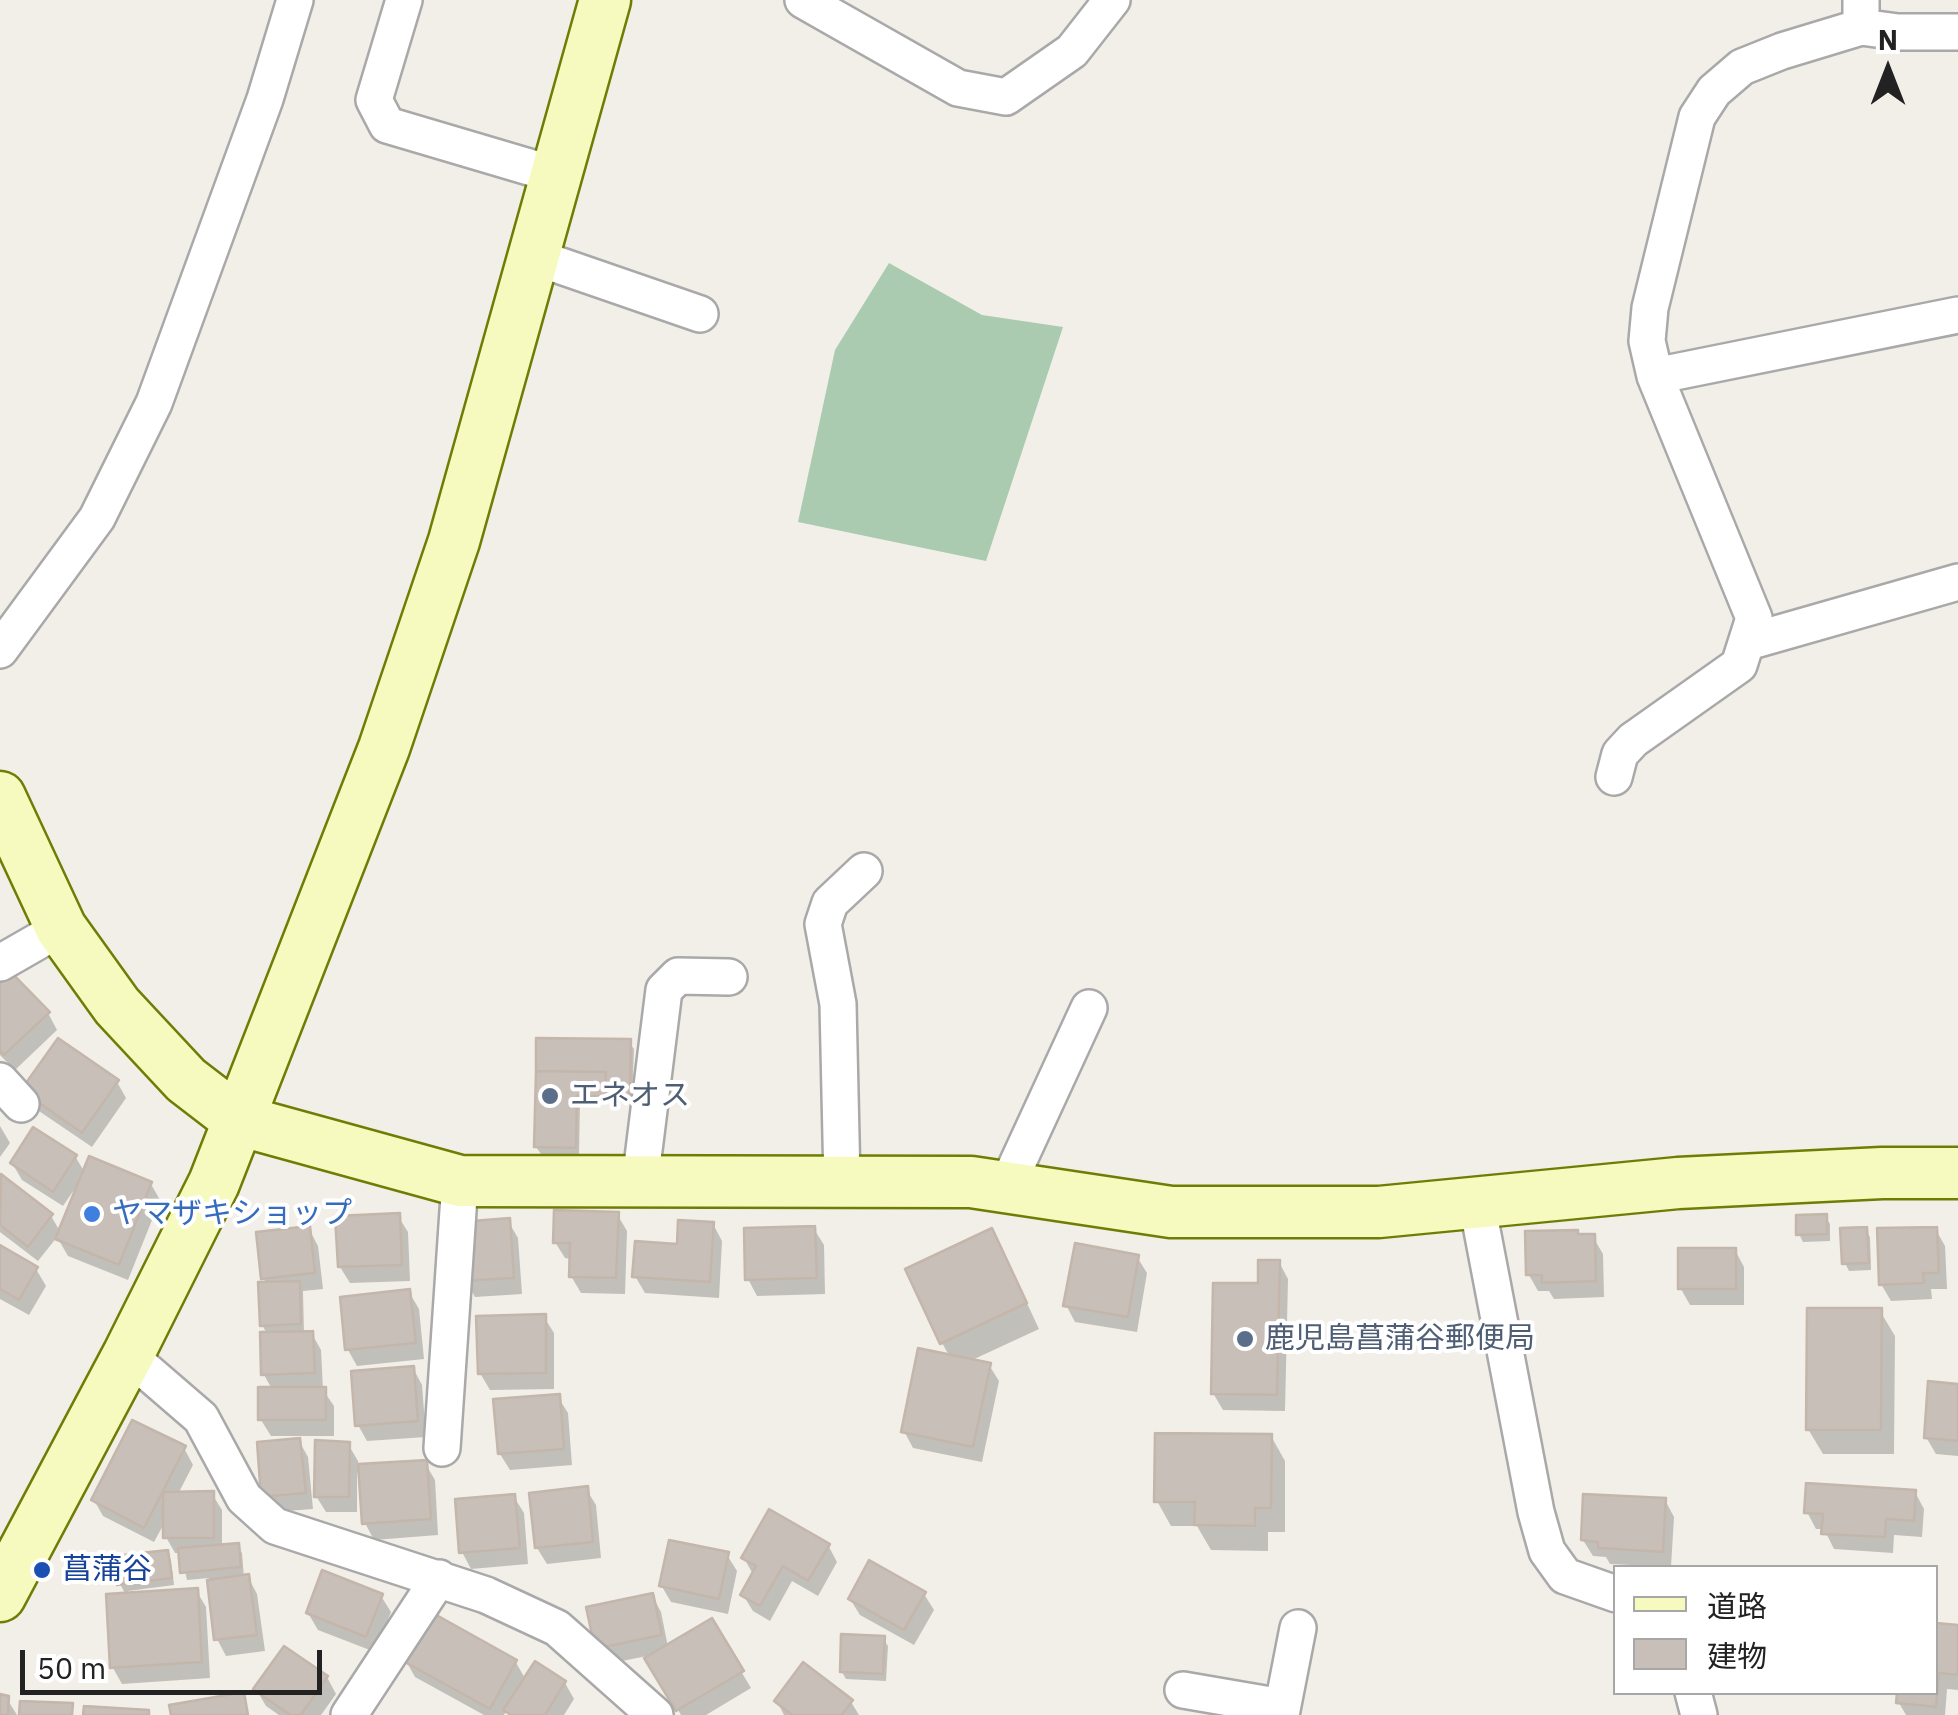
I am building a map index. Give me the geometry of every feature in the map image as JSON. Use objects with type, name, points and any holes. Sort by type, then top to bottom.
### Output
[{"type":"street","points":[[0,650],[97,518],[154,403],[265,99],[295,0]]},
{"type":"street","points":[[404,0],[374,100],[387,125],[556,175]]},
{"type":"street","points":[[0,1596],[214,1183],[390,730],[454,541],[605,0]]},
{"type":"street","points":[[803,0],[958,88],[1006,96],[1072,51],[1112,0]]},
{"type":"street","points":[[1614,777],[1620,754],[1633,740],[1739,665],[1754,618],[1654,376],[1647,341],[1650,308],[1697,117],[1714,91],[1742,67],[1861,14],[1898,32],[1958,32]]},
{"type":"street","points":[[532,256],[700,314]]},
{"type":"street","points":[[1654,376],[1958,316]]},
{"type":"street","points":[[1748,642],[1958,582]]},
{"type":"street","points":[[0,796],[60,928],[117,1006],[186,1080],[238,1120],[460,1181],[971,1182],[1171,1212],[1379,1212],[1678,1183],[1958,1174]]},
{"type":"street","points":[[842,1182],[838,1004],[823,924],[830,902],[864,871]]},
{"type":"street","points":[[0,964],[60,928]]},
{"type":"street","points":[[640,1182],[664,990],[678,976],[730,977]]},
{"type":"street","points":[[1006,1188],[1089,1008]]},
{"type":"street","points":[[442,1448],[460,1181]]},
{"type":"street","points":[[1477,1204],[1536,1512],[1547,1551],[1565,1576],[1613,1593]]},
{"type":"street","points":[[128,1355],[200,1418],[244,1498],[275,1526],[486,1594],[557,1628],[656,1715]]},
{"type":"street","points":[[349,1715],[438,1578]]},
{"type":"street","points":[[1182,1690],[1281,1711],[1298,1628]]},
{"type":"green space","points":[[889,263],[982,315],[1063,327],[986,561],[798,522],[835,350]]},
{"type":"building","points":[[6,967],[50,1012],[4,1055],[0,1051],[0,973]]},
{"type":"building","points":[[58,1038],[119,1080],[82,1133],[21,1090]]},
{"type":"building","points":[[536,1038],[631,1039],[630,1096],[605,1096],[606,1072],[536,1071]]},
{"type":"building","points":[[536,1071],[606,1072],[605,1096],[577,1096],[576,1148],[534,1147]]},
{"type":"building","points":[[33,1127],[77,1155],[53,1192],[10,1163]]},
{"type":"building","points":[[89,1156],[152,1182],[119,1265],[55,1239]]},
{"type":"building","points":[[1,1174],[53,1214],[28,1247],[0,1225]]},
{"type":"building","points":[[554,1210],[619,1212],[616,1278],[569,1277],[570,1243],[553,1243]]},
{"type":"building","points":[[400,1213],[402,1265],[338,1267],[335,1216]]},
{"type":"building","points":[[1827,1214],[1827,1234],[1796,1235],[1796,1215]]},
{"type":"building","points":[[510,1218],[514,1278],[463,1281],[459,1222]]},
{"type":"building","points":[[678,1220],[714,1222],[710,1282],[632,1277],[635,1241],[677,1244]]},
{"type":"building","points":[[310,1226],[315,1273],[261,1279],[256,1232]]},
{"type":"building","points":[[815,1226],[817,1278],[745,1280],[744,1228]]},
{"type":"building","points":[[1867,1227],[1869,1263],[1842,1264],[1840,1228]]},
{"type":"building","points":[[1937,1227],[1939,1273],[1923,1273],[1924,1283],[1879,1285],[1877,1228]]},
{"type":"building","points":[[992,1228],[1027,1303],[940,1344],[905,1269]]},
{"type":"building","points":[[1578,1230],[1578,1234],[1595,1234],[1596,1281],[1542,1283],[1542,1275],[1526,1275],[1525,1231]]},
{"type":"building","points":[[1075,1243],[1139,1255],[1128,1317],[1063,1306]]},
{"type":"building","points":[[0,1245],[38,1267],[19,1300],[0,1289]]},
{"type":"building","points":[[1678,1248],[1736,1248],[1736,1289],[1678,1289]]},
{"type":"building","name":"鹿児島菖蒲谷郵便局","points":[[1258,1260],[1280,1260],[1277,1395],[1211,1394],[1213,1283],[1258,1283]]},
{"type":"building","points":[[300,1281],[301,1324],[260,1326],[258,1282]]},
{"type":"building","points":[[410,1289],[416,1343],[345,1350],[340,1297]]},
{"type":"building","points":[[1807,1308],[1882,1308],[1881,1430],[1806,1430]]},
{"type":"building","points":[[546,1314],[546,1373],[478,1374],[476,1316]]},
{"type":"building","points":[[313,1331],[315,1373],[261,1375],[260,1332]]},
{"type":"building","points":[[918,1348],[991,1363],[973,1447],[901,1432]]},
{"type":"building","points":[[414,1366],[418,1421],[355,1426],[351,1371]]},
{"type":"building","points":[[1928,1381],[1958,1384],[1958,1441],[1924,1438]]},
{"type":"building","points":[[258,1387],[326,1387],[326,1420],[258,1420]]},
{"type":"building","points":[[560,1394],[564,1449],[498,1454],[493,1399]]},
{"type":"building","points":[[132,1420],[186,1446],[144,1528],[91,1500]]},
{"type":"building","points":[[1155,1433],[1272,1434],[1271,1508],[1255,1508],[1255,1526],[1194,1525],[1195,1502],[1154,1502]]},
{"type":"building","points":[[300,1438],[306,1493],[261,1497],[257,1442]]},
{"type":"building","points":[[315,1440],[350,1442],[349,1497],[314,1497]]},
{"type":"building","points":[[427,1460],[431,1519],[362,1524],[358,1464]]},
{"type":"building","points":[[1806,1483],[1916,1490],[1914,1521],[1886,1519],[1885,1537],[1821,1534],[1823,1514],[1804,1513]]},
{"type":"building","points":[[588,1486],[593,1542],[535,1548],[529,1493]]},
{"type":"building","points":[[214,1491],[214,1538],[163,1538],[163,1492]]},
{"type":"building","points":[[515,1494],[520,1548],[459,1553],[455,1499]]},
{"type":"building","points":[[1583,1494],[1666,1498],[1663,1552],[1598,1548],[1598,1542],[1581,1540]]},
{"type":"building","points":[[769,1509],[830,1544],[808,1581],[783,1566],[760,1606],[740,1595],[756,1566],[741,1558]]},
{"type":"building","points":[[669,1540],[729,1552],[719,1599],[659,1586]]},
{"type":"building","points":[[239,1543],[241,1567],[180,1573],[178,1548]]},
{"type":"building","points":[[168,1550],[172,1578],[117,1585],[114,1556]]},
{"type":"building","points":[[869,1560],[926,1592],[904,1630],[848,1599]]},
{"type":"building","points":[[322,1570],[383,1594],[366,1637],[306,1613]]},
{"type":"building","points":[[249,1574],[257,1635],[214,1640],[207,1580]]},
{"type":"building","points":[[198,1588],[202,1662],[110,1668],[106,1594]]},
{"type":"building","points":[[653,1593],[662,1635],[595,1649],[586,1607]]},
{"type":"building","points":[[431,1612],[517,1660],[490,1709],[403,1661]]},
{"type":"building","points":[[712,1618],[744,1671],[676,1711],[644,1658]]},
{"type":"building","points":[[1938,1623],[1958,1625],[1958,1675],[1939,1673],[1938,1684]]},
{"type":"building","points":[[841,1634],[885,1636],[883,1674],[840,1672]]},
{"type":"building","points":[[284,1646],[328,1676],[301,1715],[290,1715],[253,1689]]},
{"type":"building","points":[[535,1661],[566,1681],[545,1715],[511,1715],[503,1710]]},
{"type":"building","points":[[803,1662],[853,1700],[842,1715],[792,1715],[774,1701]]},
{"type":"building","points":[[244,1692],[248,1715],[171,1715],[169,1705]]},
{"type":"building","points":[[0,1694],[9,1696],[8,1715],[0,1715]]},
{"type":"building","points":[[1897,1695],[1937,1695],[1936,1707],[1896,1703]]},
{"type":"building","points":[[20,1701],[73,1703],[72,1715],[19,1715]]},
{"type":"building","points":[[84,1706],[149,1710],[149,1715],[83,1715]]},
{"type":"place","name":"エネオス","points":[[550,1096]]},
{"type":"place","name":"ヤマザキショップ","points":[[92,1214]]},
{"type":"place","name":"鹿児島菖蒲谷郵便局","points":[[1245,1339]]},
{"type":"place","name":"菖蒲谷","points":[[42,1570]]}]
